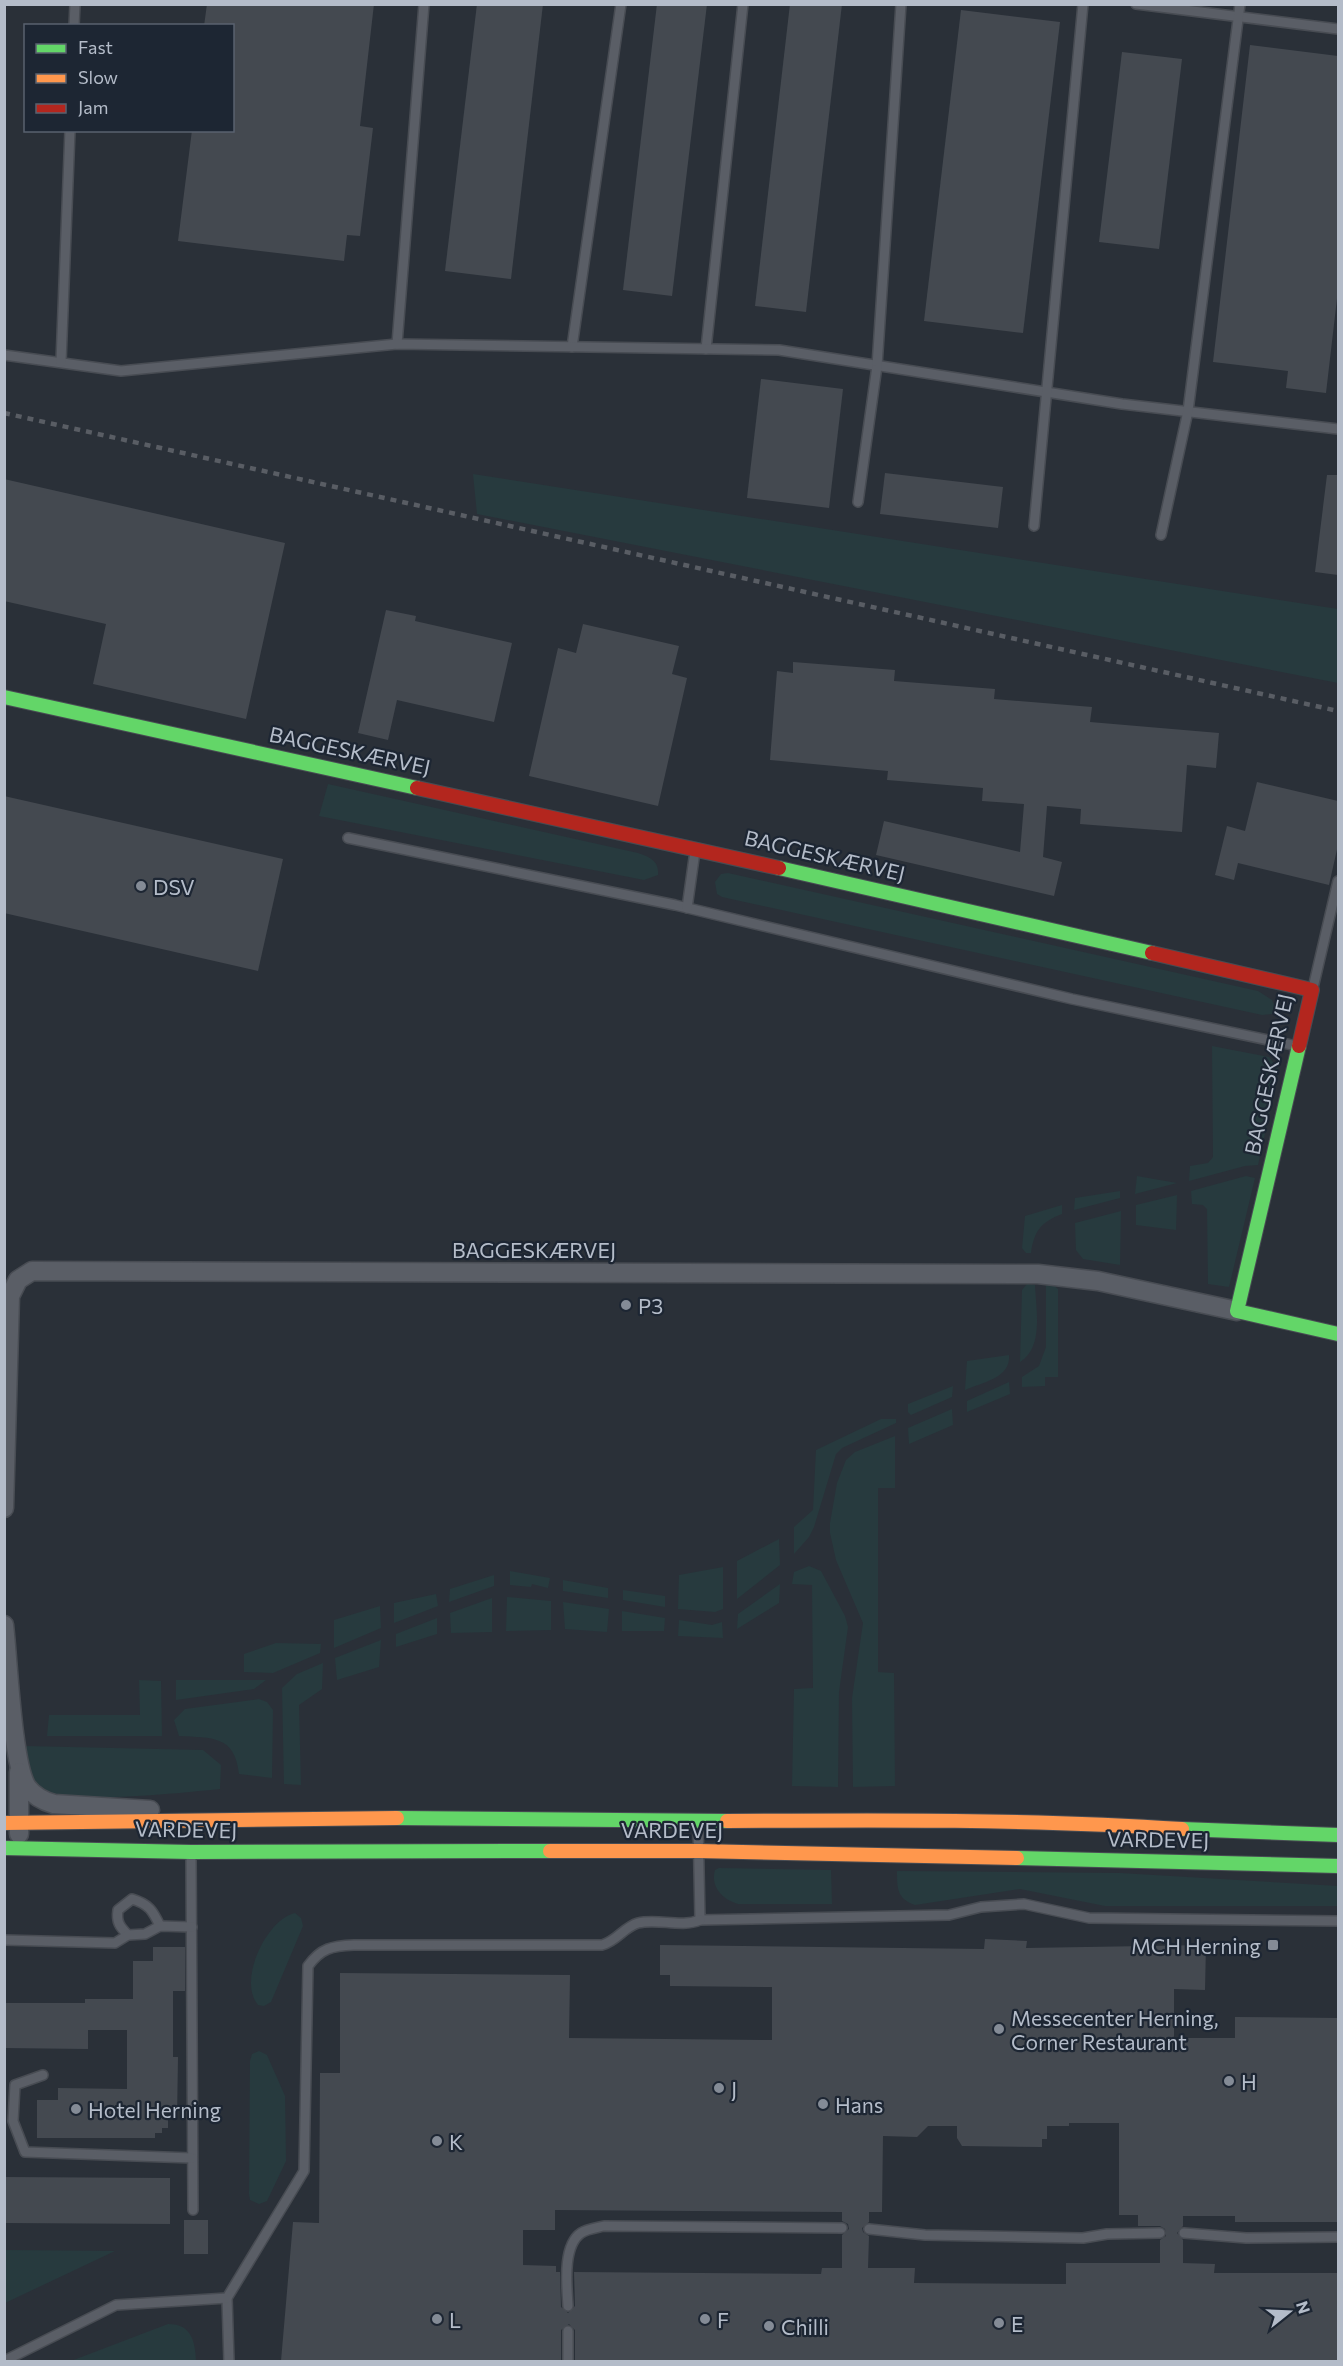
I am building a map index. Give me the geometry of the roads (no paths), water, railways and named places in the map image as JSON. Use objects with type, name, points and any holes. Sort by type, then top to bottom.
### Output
[{"type":"street","name":"BAGGESKÆRVEJ","points":[[4,697],[695,849],[1312,990],[1237,1311]]},
{"type":"street","name":"BAGGESKÆRVEJ","points":[[4,1508],[12,1287],[24,1275],[46,1270],[845,1274],[961,1272],[1071,1276],[1338,1334]]},
{"type":"street","name":"VARDEVEJ","points":[[4,1625],[19,1764],[27,1786],[33,1794],[47,1802],[152,1810],[205,1820]]},
{"type":"street","points":[[12,1848],[11,1823],[19,1764]]},
{"type":"street","name":"VARDEVEJ","points":[[11,1823],[470,1817],[698,1821],[964,1820],[1097,1823],[1263,1834],[1338,1835]]},
{"type":"street","name":"VARDEVEJ","points":[[12,1848],[191,1852],[699,1851],[1338,1866]]},
{"type":"lane","points":[[74,24],[75,4]]},
{"type":"lane","points":[[397,344],[424,4]]},
{"type":"lane","points":[[572,347],[621,4]]},
{"type":"lane","points":[[706,349],[743,4]]},
{"type":"lane","points":[[858,502],[877,366],[901,4]]},
{"type":"lane","points":[[1034,526],[1083,4]]},
{"type":"lane","points":[[1136,4],[1338,29]]},
{"type":"lane","points":[[1161,535],[1188,411],[1240,4]]},
{"type":"lane","points":[[61,362],[70,132]]},
{"type":"lane","points":[[4,355],[121,371],[397,344],[779,350],[1046,392],[1338,429]]},
{"type":"lane","points":[[348,838],[687,908],[1072,999],[1300,1046]]},
{"type":"lane","points":[[687,908],[695,849]]},
{"type":"lane","points":[[1312,990],[1338,881]]},
{"type":"lane","points":[[698,1821],[700,1920]]},
{"type":"lane","points":[[191,1852],[193,2210]]},
{"type":"lane","points":[[128,1935],[119,1926],[118,1910],[132,1899],[145,1903],[153,1910],[160,1926]]},
{"type":"lane","points":[[229,2361],[227,2298],[304,2171],[308,1966],[317,1953],[326,1948],[354,1945],[602,1945],[612,1942],[636,1924],[685,1923],[700,1920],[949,1915],[981,1907],[1024,1904],[1089,1917],[1338,1921]]},
{"type":"lane","points":[[4,1940],[115,1943],[128,1935],[145,1934],[160,1926],[192,1927]]},
{"type":"lane","points":[[43,2075],[15,2085],[13,2121],[25,2152],[192,2158]]},
{"type":"lane","points":[[568,2306],[569,2259],[576,2238],[587,2230],[604,2226],[842,2228]]},
{"type":"lane","points":[[869,2229],[925,2235],[1083,2238],[1107,2234],[1160,2233]]},
{"type":"lane","points":[[1184,2233],[1246,2238],[1338,2237]]},
{"type":"lane","points":[[4,2361],[116,2306],[227,2298]]},
{"type":"lane","points":[[568,2331],[568,2361]]},
{"type":"railway","points":[[4,413],[1338,711]]},
{"type":"place","name":"DSV","points":[[141,886]]},
{"type":"place","name":"P3","points":[[626,1305]]},
{"type":"place","name":"MCH Herning","points":[[1273,1945]]},
{"type":"place","name":"Messecenter Herning, Corner Restaurant","points":[[999,2029]]},
{"type":"place","name":"H","points":[[1229,2081]]},
{"type":"place","name":"J","points":[[719,2088]]},
{"type":"place","name":"Hans","points":[[823,2104]]},
{"type":"place","name":"Hotel Herning","points":[[76,2109]]},
{"type":"place","name":"K","points":[[437,2141]]},
{"type":"place","name":"L","points":[[437,2319]]},
{"type":"place","name":"F","points":[[705,2319]]},
{"type":"place","name":"E","points":[[999,2323]]},
{"type":"place","name":"Chilli","points":[[769,2326]]}]
